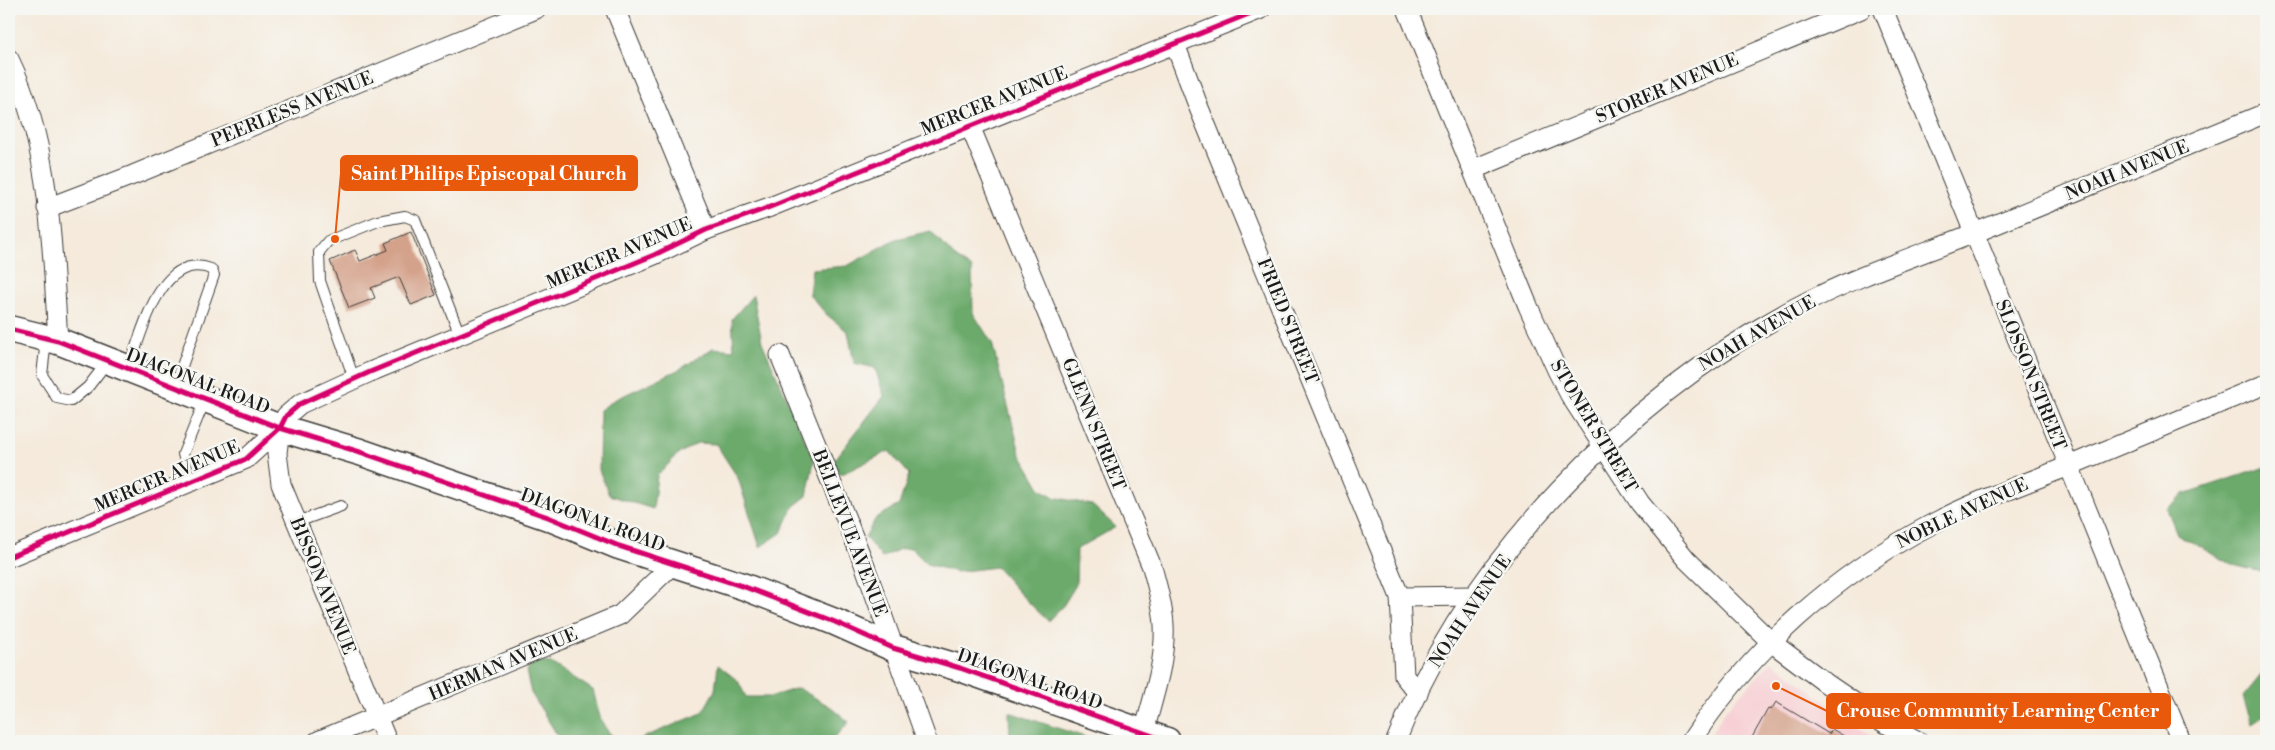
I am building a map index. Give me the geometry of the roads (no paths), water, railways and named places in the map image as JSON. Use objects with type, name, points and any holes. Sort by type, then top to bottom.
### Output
[{"type":"street","name":"PEERLESS AVENUE","points":[[47,208],[134,175],[536,9]]},
{"type":"street","points":[[615,9],[706,230]]},
{"type":"street","name":"MERCER AVENUE","points":[[9,557],[246,459],[280,428],[286,416],[300,404],[354,379],[654,255],[706,230],[770,207],[1261,9]]},
{"type":"street","name":"STONER STREET","points":[[1407,9],[1474,168],[1525,297],[1557,370],[1603,447],[1640,503],[1686,559],[1771,642],[1827,684],[1883,722],[1918,741]]},
{"type":"street","name":"STORER AVENUE","points":[[1474,168],[1824,15],[1861,9]]},
{"type":"street","name":"SLOSSON STREET","points":[[1883,9],[2181,741]]},
{"type":"street","name":"FRIED STREET","points":[[1175,44],[1199,108],[1400,597],[1404,676],[1418,693]]},
{"type":"street","points":[[9,59],[29,108],[38,146],[47,208],[52,340]]},
{"type":"street","name":"NOAH AVENUE","points":[[1396,741],[1432,665],[1475,596],[1501,560],[1556,493],[1603,447],[1689,374],[1798,306],[1849,282],[1974,234],[2266,113]]},
{"type":"street","name":"GLENN STREET","points":[[970,126],[1155,576],[1161,604],[1164,638],[1160,670],[1144,732]]},
{"type":"street","name":"DIAGONAL ROAD","points":[[9,329],[52,340],[280,428],[360,452],[673,564],[745,587],[835,622],[893,648],[960,668],[1085,714],[1167,741]]},
{"type":"street","name":"BELLEVUE AVENUE","points":[[780,355],[863,561],[927,741]]},
{"type":"street","name":"NOBLE AVENUE","points":[[1691,741],[1728,690],[1771,642],[1814,602],[1884,551],[1971,505],[2266,384]]},
{"type":"street","name":"BISSON AVENUE","points":[[280,428],[277,453],[281,484],[387,741]]},
{"type":"street","name":"HERMAN AVENUE","points":[[318,741],[620,615],[673,564]]},
{"type":"street","points":[[1400,597],[1475,596]]},
{"type":"lane","points":[[354,379],[320,281],[318,252],[328,241],[378,221],[405,216],[415,220],[460,335]]},
{"type":"lane","points":[[52,340],[42,375],[57,398],[71,401],[118,365],[156,296],[168,279],[195,266],[211,269],[214,275],[174,387]]},
{"type":"lane","points":[[191,483],[183,454],[205,399]]},
{"type":"lane","points":[[297,522],[341,506]]},
{"type":"place","name":"Saint Philips Episcopal Church","points":[[335,239]]},
{"type":"place","name":"Crouse Community Learning Center","points":[[1776,686]]}]
